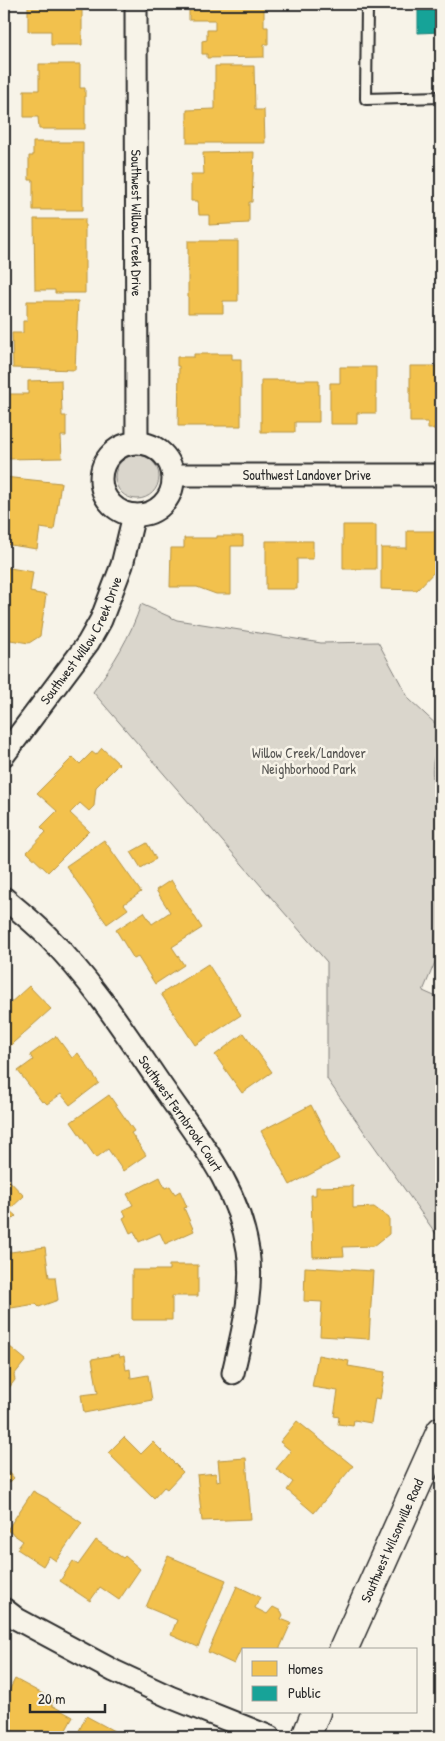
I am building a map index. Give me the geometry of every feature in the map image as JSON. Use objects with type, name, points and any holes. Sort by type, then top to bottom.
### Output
[{"type":"main road","name":"Southwest Wilsonville Road","points":[[344,1648],[441,1431]]},
{"type":"main road","points":[[306,1737],[315,1714]]},
{"type":"street","name":"Southwest Willow Creek Drive","points":[[136,4],[137,442]]},
{"type":"street","points":[[137,442],[149,444],[160,450],[168,459],[173,475],[170,493],[164,502],[150,512],[134,515],[112,505],[104,495],[101,483],[101,470],[106,459],[114,450],[125,444],[137,442]]},
{"type":"street","name":"Southwest Landover Drive","points":[[173,475],[441,475]]},
{"type":"street","name":"Southwest Willow Creek Drive","points":[[4,754],[88,643],[101,620],[122,565],[134,515]]},
{"type":"street","name":"Southwest Fernbrook Court","points":[[4,898],[50,939],[102,1001],[197,1136],[234,1196],[246,1242],[250,1272],[249,1295],[233,1373]]},
{"type":"street","points":[[4,1609],[17,1619],[114,1671],[170,1697],[270,1737]]},
{"type":"lane","points":[[367,4],[366,99],[441,98]]},
{"type":"green space","points":[[137,455],[149,459],[155,465],[159,477],[155,489],[149,495],[137,499],[125,495],[119,489],[115,477],[119,465],[125,459]]},
{"type":"green space","name":"Willow Creek/Landover Neighborhood Park","points":[[141,604],[177,620],[321,643],[378,642],[409,699],[441,729],[432,772],[434,786],[441,806],[441,948],[423,991],[441,999],[441,1241],[327,1079],[327,962],[93,692],[121,650]]},
{"type":"building: Homes","points":[[28,4],[82,4],[82,45],[51,45],[51,31],[28,31]]},
{"type":"building: Homes","points":[[185,4],[264,4],[264,27],[268,27],[268,44],[264,44],[264,57],[207,58],[207,54],[202,54],[202,41],[207,40],[207,30],[215,30],[215,20],[189,20],[189,7],[185,7]]},
{"type":"building: Homes","points":[[39,64],[80,64],[80,88],[85,88],[85,129],[39,129],[38,117],[24,117],[24,90],[39,90]]},
{"type":"building: Homes","points":[[215,66],[254,66],[255,110],[264,110],[265,143],[187,143],[187,110],[215,109]]},
{"type":"building: Homes","points":[[33,142],[83,142],[83,210],[33,210],[33,180],[29,180],[29,156],[33,156]]},
{"type":"building: Homes","points":[[254,152],[252,202],[249,202],[249,223],[209,225],[209,215],[199,215],[198,201],[191,201],[191,174],[204,174],[203,153]]},
{"type":"building: Homes","points":[[34,219],[85,219],[85,293],[55,293],[55,290],[35,290]]},
{"type":"building: Homes","points":[[188,241],[238,241],[238,301],[223,301],[223,313],[188,313]]},
{"type":"building: Homes","points":[[27,301],[78,301],[75,370],[13,368],[12,333],[23,333],[23,321],[27,321]]},
{"type":"building: Homes","points":[[194,354],[232,354],[232,359],[241,359],[241,426],[178,426],[179,366],[177,366],[177,357],[194,357]]},
{"type":"building: Homes","points":[[410,366],[441,366],[441,429],[428,429],[428,422],[410,422]]},
{"type":"building: Homes","points":[[340,367],[376,367],[376,413],[357,413],[357,424],[330,424],[330,383],[340,383]]},
{"type":"building: Homes","points":[[61,380],[62,416],[66,416],[66,436],[61,436],[62,458],[7,459],[6,444],[4,444],[4,406],[7,406],[7,394],[28,394],[28,381]]},
{"type":"building: Homes","points":[[261,380],[319,380],[319,422],[295,422],[295,432],[261,432]]},
{"type":"building: Homes","points":[[4,477],[61,483],[54,530],[40,528],[37,549],[4,544]]},
{"type":"building: Homes","points":[[343,525],[376,525],[376,569],[343,569]]},
{"type":"building: Homes","points":[[407,531],[436,531],[436,570],[417,590],[381,589],[381,548],[407,548]]},
{"type":"building: Homes","points":[[217,536],[243,536],[243,546],[231,546],[231,594],[216,594],[197,587],[170,587],[171,548],[184,548],[184,538],[217,538]]},
{"type":"building: Homes","points":[[266,541],[313,541],[313,559],[297,559],[297,589],[266,589]]},
{"type":"building: Homes","points":[[4,567],[33,572],[30,592],[46,595],[40,636],[29,643],[4,639]]},
{"type":"building: Homes","points":[[102,748],[119,764],[96,787],[94,806],[89,811],[80,803],[70,813],[89,831],[48,872],[27,852],[46,832],[41,827],[57,811],[37,793],[73,757],[80,764],[92,752],[96,755]]},
{"type":"building: Homes","points":[[104,840],[141,892],[124,904],[128,909],[107,924],[66,866]]},
{"type":"building: Homes","points":[[147,843],[156,859],[141,868],[131,852]]},
{"type":"building: Homes","points":[[171,880],[202,928],[172,947],[184,965],[155,984],[138,957],[134,959],[116,930],[144,912],[152,924],[170,912],[156,890]]},
{"type":"building: Homes","points":[[208,964],[241,1015],[195,1045],[161,994]]},
{"type":"building: Homes","points":[[29,986],[51,1009],[4,1051],[4,1000],[8,1005]]},
{"type":"building: Homes","points":[[244,1033],[272,1072],[242,1093],[215,1055]]},
{"type":"building: Homes","points":[[56,1036],[72,1058],[78,1053],[99,1083],[70,1105],[61,1094],[47,1104],[44,1101],[42,1102],[18,1071],[33,1060],[30,1055]]},
{"type":"building: Homes","points":[[109,1095],[134,1131],[131,1133],[146,1155],[123,1171],[108,1149],[96,1158],[71,1122]]},
{"type":"building: Homes","points":[[311,1105],[339,1159],[290,1185],[261,1131]]},
{"type":"building: Homes","points":[[4,1175],[24,1196],[9,1210],[16,1216],[4,1228]]},
{"type":"building: Homes","points":[[160,1177],[165,1188],[170,1186],[175,1194],[180,1191],[187,1207],[184,1208],[194,1231],[165,1244],[160,1233],[139,1242],[134,1231],[130,1233],[123,1218],[126,1216],[123,1210],[133,1205],[127,1194]]},
{"type":"building: Homes","points":[[353,1186],[353,1208],[374,1207],[389,1218],[389,1234],[374,1246],[343,1247],[344,1256],[313,1257],[311,1195],[316,1195],[316,1187]]},
{"type":"building: Homes","points":[[45,1247],[49,1277],[55,1277],[58,1300],[39,1307],[36,1304],[5,1309],[4,1253]]},
{"type":"building: Homes","points":[[169,1265],[198,1265],[198,1296],[172,1296],[172,1320],[132,1320],[132,1270],[169,1270]]},
{"type":"building: Homes","points":[[305,1267],[373,1271],[369,1339],[320,1336],[322,1302],[304,1301]]},
{"type":"building: Homes","points":[[4,1342],[26,1360],[14,1375],[15,1380],[9,1388],[4,1389]]},
{"type":"building: Homes","points":[[119,1354],[120,1357],[124,1356],[126,1370],[130,1369],[131,1378],[148,1375],[152,1400],[84,1413],[81,1395],[98,1393],[92,1359]]},
{"type":"building: Homes","points":[[318,1355],[349,1361],[348,1366],[385,1372],[380,1399],[375,1398],[371,1423],[354,1420],[353,1426],[338,1424],[339,1417],[334,1416],[338,1391],[312,1387]]},
{"type":"building: Homes","points":[[297,1421],[353,1466],[314,1513],[287,1490],[293,1482],[276,1469],[291,1451],[280,1442]]},
{"type":"building: Homes","points":[[124,1437],[141,1454],[153,1442],[183,1472],[167,1489],[164,1487],[154,1498],[108,1453]]},
{"type":"building: Homes","points":[[246,1458],[251,1519],[202,1521],[197,1475],[216,1473],[217,1482],[220,1481],[218,1460]]},
{"type":"building: Homes","points":[[4,1466],[14,1478],[4,1488]]},
{"type":"building: Homes","points":[[33,1491],[48,1499],[82,1523],[56,1561],[49,1556],[43,1566],[17,1549],[23,1541],[7,1530]]},
{"type":"building: Homes","points":[[96,1540],[123,1558],[125,1556],[140,1569],[119,1600],[100,1587],[90,1601],[60,1581],[73,1561],[78,1565]]},
{"type":"building: Homes","points":[[168,1556],[226,1580],[198,1647],[171,1635],[177,1620],[146,1607]]},
{"type":"building: Homes","points":[[237,1586],[260,1597],[255,1608],[267,1614],[273,1607],[281,1611],[283,1615],[281,1619],[291,1623],[280,1648],[242,1648],[234,1664],[208,1652]]},
{"type":"building: Homes","points":[[15,1679],[54,1700],[51,1705],[73,1717],[62,1737],[23,1737],[4,1725],[7,1720],[4,1718],[4,1700]]},
{"type":"building: Homes","points":[[86,1716],[114,1731],[111,1736],[114,1737],[76,1737]]},
{"type":"building: Public","points":[[418,4],[441,4],[441,32],[418,33]]}]
